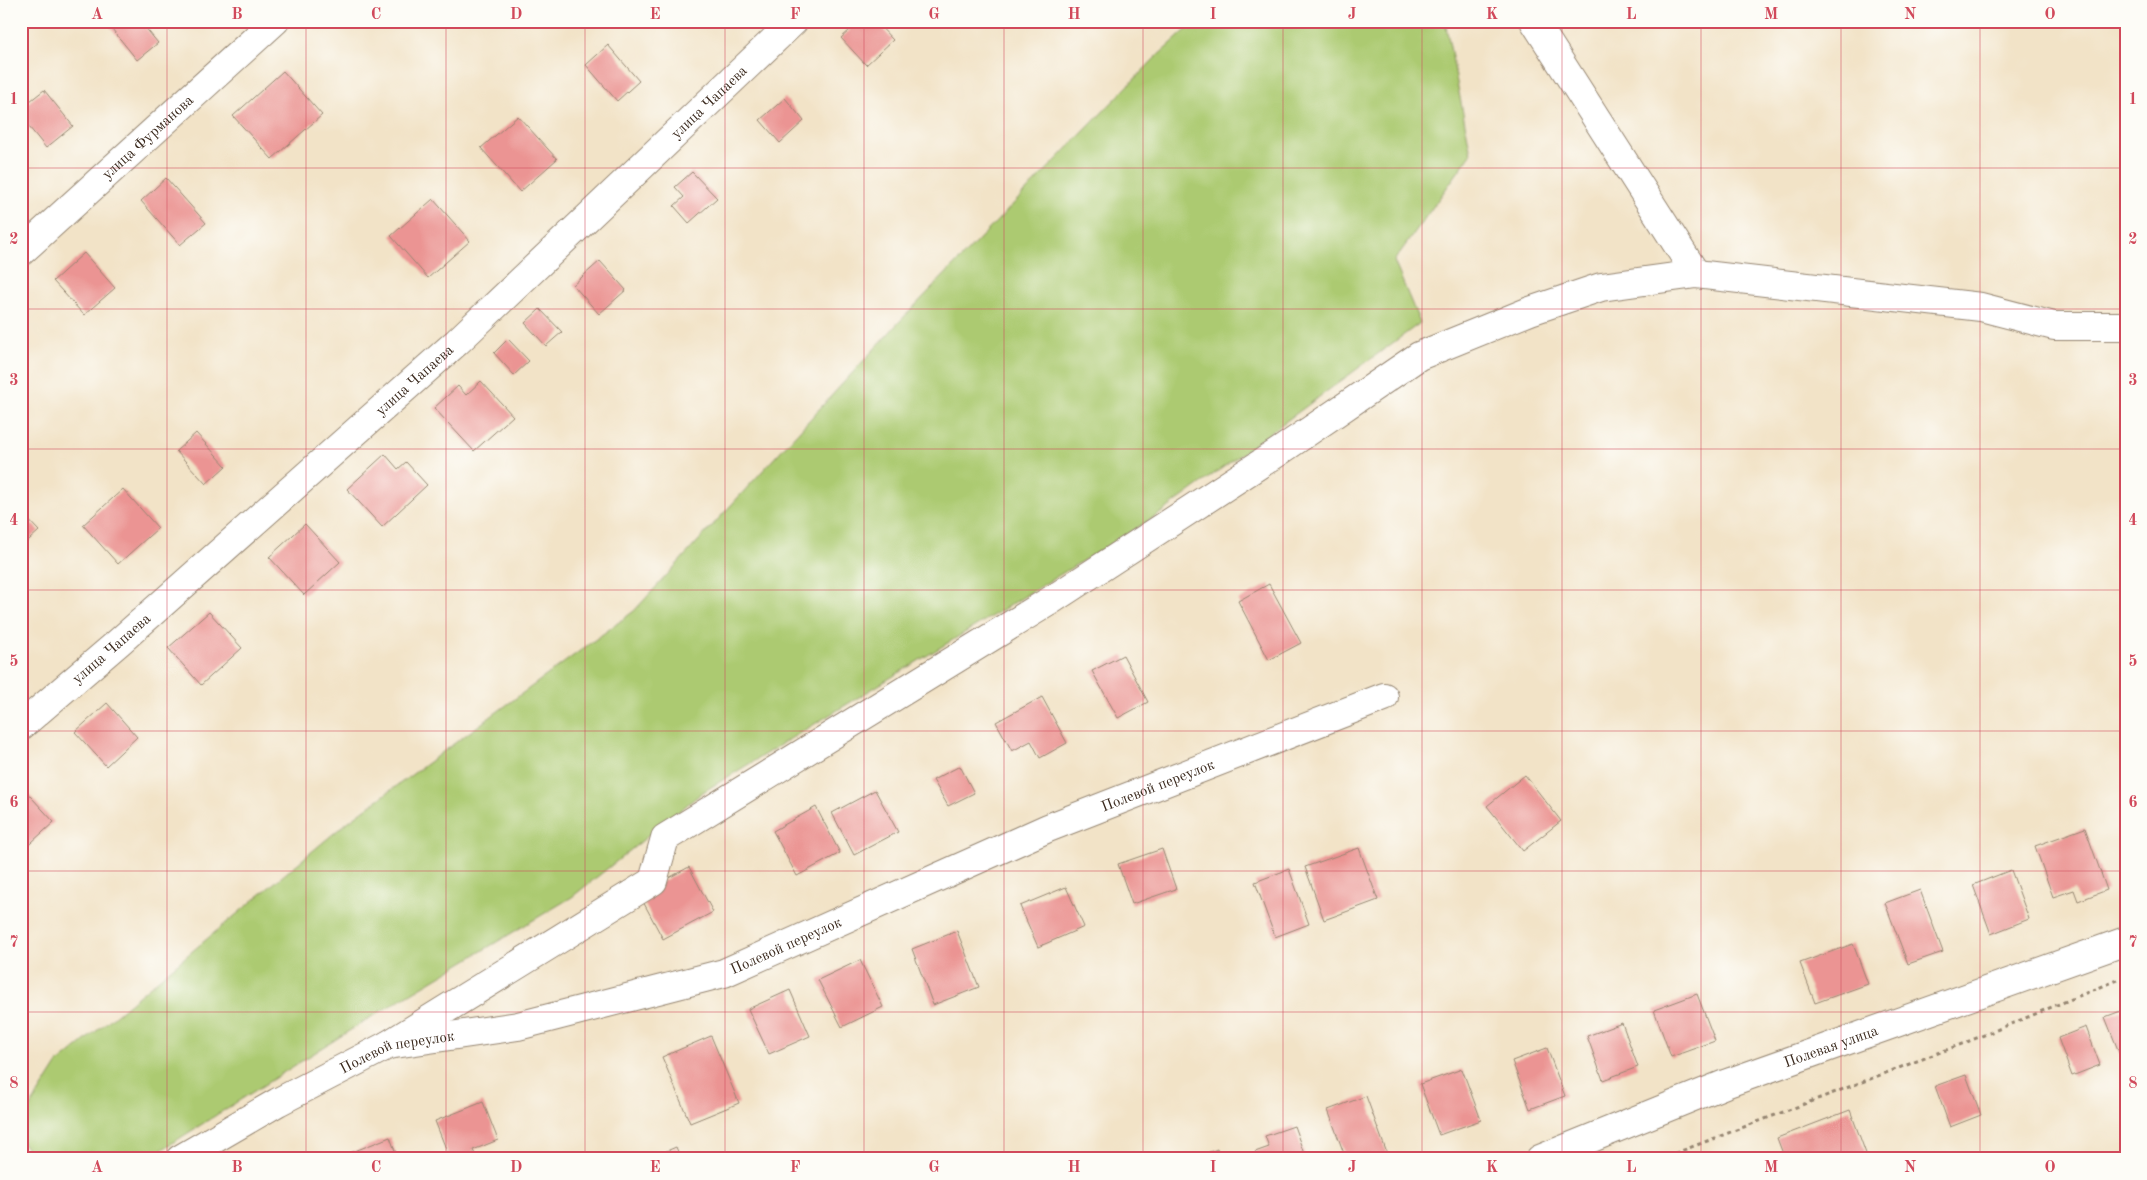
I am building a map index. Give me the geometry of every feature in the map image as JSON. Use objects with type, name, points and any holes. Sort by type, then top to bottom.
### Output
[{"type":"street","name":"улица Фурманова","points":[[21,252],[275,21]]},
{"type":"street","name":"улица Чапаева","points":[[21,726],[134,629],[457,342],[794,21]]},
{"type":"street","points":[[1534,21],[1696,274]]},
{"type":"street","points":[[388,1045],[653,881],[665,838],[1053,599],[1280,451],[1419,356],[1530,311],[1601,287],[1696,274],[1980,307],[2054,326],[2126,326]]},
{"type":"street","name":"Полевой переулок","points":[[180,1159],[278,1102],[388,1045],[518,1026],[724,973],[1048,828],[1384,697]]},
{"type":"street","name":"Полевая улица","points":[[1540,1159],[1725,1084],[2126,941]]},
{"type":"path","points":[[1660,1159],[1967,1042],[2126,976]]},
{"type":"green space","points":[[1196,21],[1445,21],[1471,154],[1394,261],[1420,323],[1158,515],[703,792],[572,897],[368,1019],[147,1159],[32,1159],[21,1139],[21,1121],[58,1063],[345,824],[634,611],[900,321],[1155,58]]},
{"type":"building","points":[[112,21],[140,21],[158,43],[137,60],[108,24]]},
{"type":"building","points":[[850,21],[875,21],[893,40],[866,65],[841,38],[850,30],[846,26]]},
{"type":"building","points":[[608,45],[639,81],[617,101],[586,65]]},
{"type":"building","points":[[283,71],[322,115],[272,159],[233,116]]},
{"type":"building","points":[[44,90],[73,126],[46,148],[21,117],[21,108]]},
{"type":"building","points":[[785,98],[804,121],[780,143],[760,120]]},
{"type":"building","points":[[518,116],[557,159],[520,192],[481,148]]},
{"type":"building","points":[[692,172],[717,198],[689,223],[674,206],[684,197],[675,187]]},
{"type":"building","points":[[166,178],[206,223],[180,245],[141,201]]},
{"type":"building","points":[[433,199],[470,241],[428,278],[391,236]]},
{"type":"building","points":[[84,253],[115,288],[84,315],[53,281]]},
{"type":"building","points":[[600,261],[626,290],[599,314],[573,285]]},
{"type":"building","points":[[540,309],[562,332],[546,346],[525,323]]},
{"type":"building","points":[[508,339],[529,361],[514,375],[494,353]]},
{"type":"building","points":[[481,381],[513,416],[474,451],[434,408],[458,386],[466,395]]},
{"type":"building","points":[[196,433],[226,466],[206,484],[176,451]]},
{"type":"building","points":[[385,454],[398,469],[406,462],[427,485],[382,527],[347,489]]},
{"type":"building","points":[[123,489],[158,528],[118,564],[83,525]]},
{"type":"building","points":[[21,512],[39,531],[21,547]]},
{"type":"building","points":[[305,524],[340,562],[304,595],[269,557]]},
{"type":"building","points":[[1269,584],[1301,643],[1269,660],[1238,601]]},
{"type":"building","points":[[209,612],[242,648],[201,685],[168,648]]},
{"type":"building","points":[[1123,655],[1148,702],[1118,718],[1092,671]]},
{"type":"building","points":[[1042,697],[1067,743],[1040,758],[1031,741],[1012,751],[996,722]]},
{"type":"building","points":[[107,703],[137,737],[106,766],[75,732]]},
{"type":"building","points":[[960,766],[974,793],[948,806],[933,780]]},
{"type":"building","points":[[1525,775],[1561,821],[1523,851],[1487,806]]},
{"type":"building","points":[[21,786],[54,822],[21,852]]},
{"type":"building","points":[[875,790],[898,832],[854,855],[832,813]]},
{"type":"building","points":[[816,807],[840,853],[797,876],[773,831]]},
{"type":"building","points":[[2085,828],[2107,890],[2078,901],[2074,890],[2053,897],[2035,846]]},
{"type":"building","points":[[1359,848],[1378,900],[1324,920],[1305,867]]},
{"type":"building","points":[[1162,849],[1176,889],[1132,904],[1118,864]]},
{"type":"building","points":[[689,867],[713,912],[663,939],[639,894]]},
{"type":"building","points":[[1289,869],[1309,924],[1275,937],[1255,882]]},
{"type":"building","points":[[2011,870],[2029,919],[1991,934],[1973,885]]},
{"type":"building","points":[[1066,887],[1084,927],[1038,947],[1020,906]]},
{"type":"building","points":[[1920,890],[1943,952],[1908,964],[1885,903]]},
{"type":"building","points":[[957,931],[979,987],[933,1005],[912,949]]},
{"type":"building","points":[[1853,944],[1868,984],[1815,1003],[1800,963]]},
{"type":"building","points":[[860,960],[883,1007],[842,1027],[818,980]]},
{"type":"building","points":[[790,990],[810,1036],[769,1054],[748,1009]]},
{"type":"building","points":[[1697,994],[1715,1041],[1671,1057],[1654,1010]]},
{"type":"building","points":[[2126,1009],[2126,1070],[2105,1017]]},
{"type":"building","points":[[1622,1023],[1638,1067],[1603,1080],[1587,1036]]},
{"type":"building","points":[[2086,1027],[2100,1065],[2072,1076],[2058,1038]]},
{"type":"building","points":[[711,1036],[739,1103],[690,1123],[662,1057]]},
{"type":"building","points":[[1547,1048],[1565,1096],[1530,1109],[1512,1061]]},
{"type":"building","points":[[1462,1069],[1481,1120],[1439,1135],[1420,1084]]},
{"type":"building","points":[[1966,1075],[1981,1115],[1950,1127],[1935,1086]]},
{"type":"building","points":[[1366,1096],[1388,1156],[1380,1159],[1346,1159],[1328,1110]]},
{"type":"building","points":[[483,1102],[498,1140],[473,1150],[477,1159],[450,1159],[435,1121]]},
{"type":"building","points":[[1850,1110],[1868,1159],[1785,1159],[1777,1138]]},
{"type":"building","points":[[1294,1126],[1306,1159],[1257,1159],[1255,1152],[1269,1147],[1265,1136]]},
{"type":"building","points":[[390,1137],[398,1159],[340,1159],[340,1157]]},
{"type":"building","points":[[676,1147],[681,1159],[648,1159]]},
{"type":"building","points":[[1217,1149],[1220,1159],[1192,1159]]}]
